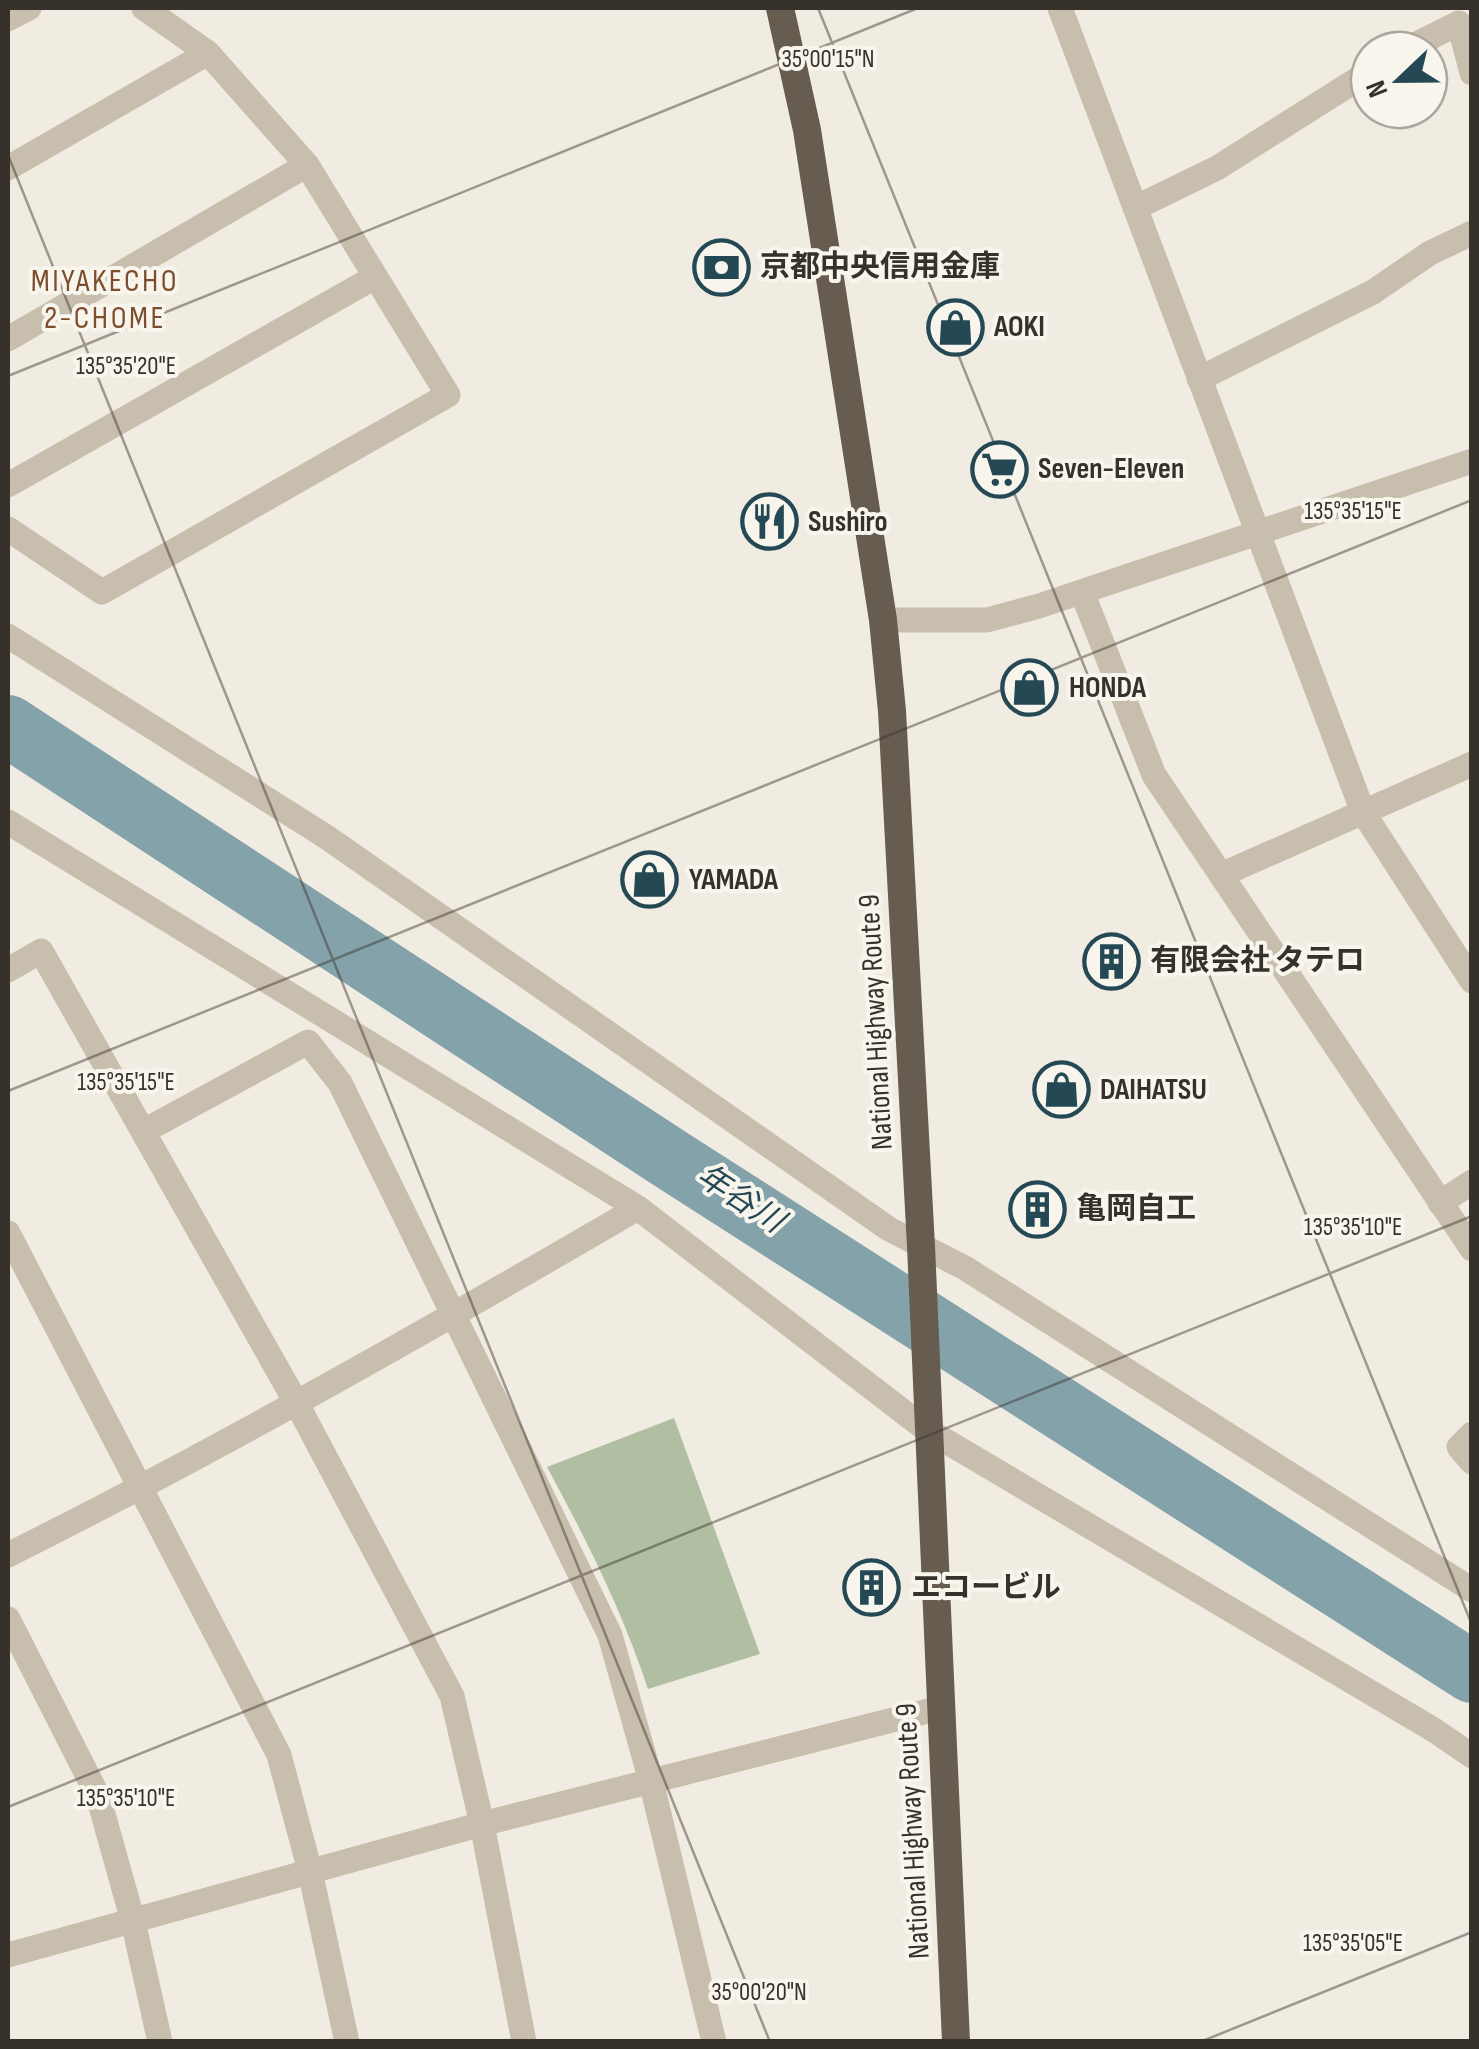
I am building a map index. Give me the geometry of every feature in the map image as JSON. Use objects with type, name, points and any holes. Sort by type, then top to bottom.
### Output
[{"type":"highway","name":"National Highway Route 9","points":[[780,8],[806,130],[882,620],[892,711],[956,2042]]},
{"type":"street","points":[[8,18],[29,8]]},
{"type":"street","points":[[8,529],[102,592],[448,396],[307,166],[208,54],[144,8]]},
{"type":"street","points":[[1060,8],[1363,812],[1469,972]]},
{"type":"street","points":[[1445,30],[1459,23],[1472,73]]},
{"type":"street","points":[[8,168],[208,54]]},
{"type":"street","points":[[1135,208],[1217,168],[1349,85]]},
{"type":"street","points":[[8,339],[307,166]]},
{"type":"street","points":[[1199,378],[1372,292],[1430,253],[1472,233]]},
{"type":"street","points":[[8,485],[375,277]]},
{"type":"street","points":[[882,620],[987,620],[1472,461]]},
{"type":"street","points":[[1082,592],[1154,774],[1472,1249]]},
{"type":"street","points":[[8,636],[325,836],[921,1255],[982,1278],[1472,1590]]},
{"type":"street","points":[[1221,875],[1472,764]]},
{"type":"street","points":[[8,822],[638,1208],[926,1416],[1472,1756]]},
{"type":"street","points":[[8,970],[41,951],[297,1404],[452,1696],[482,1824],[524,2042]]},
{"type":"street","points":[[144,1131],[308,1042],[340,1082],[610,1635],[714,2042]]},
{"type":"street","points":[[1440,1203],[1472,1182]]},
{"type":"street","points":[[8,1555],[297,1404],[638,1208]]},
{"type":"street","points":[[8,1234],[279,1755],[310,1871],[347,2042]]},
{"type":"street","points":[[1472,1434],[1458,1448],[1472,1462]]},
{"type":"street","points":[[8,1620],[98,1796],[160,2042]]},
{"type":"street","points":[[8,1955],[482,1824],[940,1708]]},
{"type":"green space","points":[[674,1418],[760,1654],[648,1689],[602,1575],[547,1467]]},
{"type":"waterway","name":"年谷川","points":[[8,726],[672,1160],[1472,1672]]},
{"type":"place","name":"京都中央信用金庫","points":[[721,267]]},
{"type":"place","name":"AOKI","points":[[955,327]]},
{"type":"place","name":"Seven-Eleven","points":[[999,469]]},
{"type":"place","name":"Sushiro","points":[[769,522]]},
{"type":"place","name":"HONDA","points":[[1030,688]]},
{"type":"place","name":"YAMADA","points":[[650,880]]},
{"type":"place","name":"有限会社 タテロ","points":[[1111,961]]},
{"type":"place","name":"DAIHATSU","points":[[1061,1090]]},
{"type":"place","name":"亀岡自工","points":[[1037,1209]]},
{"type":"place","name":"エコービル","points":[[872,1588]]},
{"type":"district","name":"MIYAKECHO 2-CHOME","points":[[105,300]]}]
